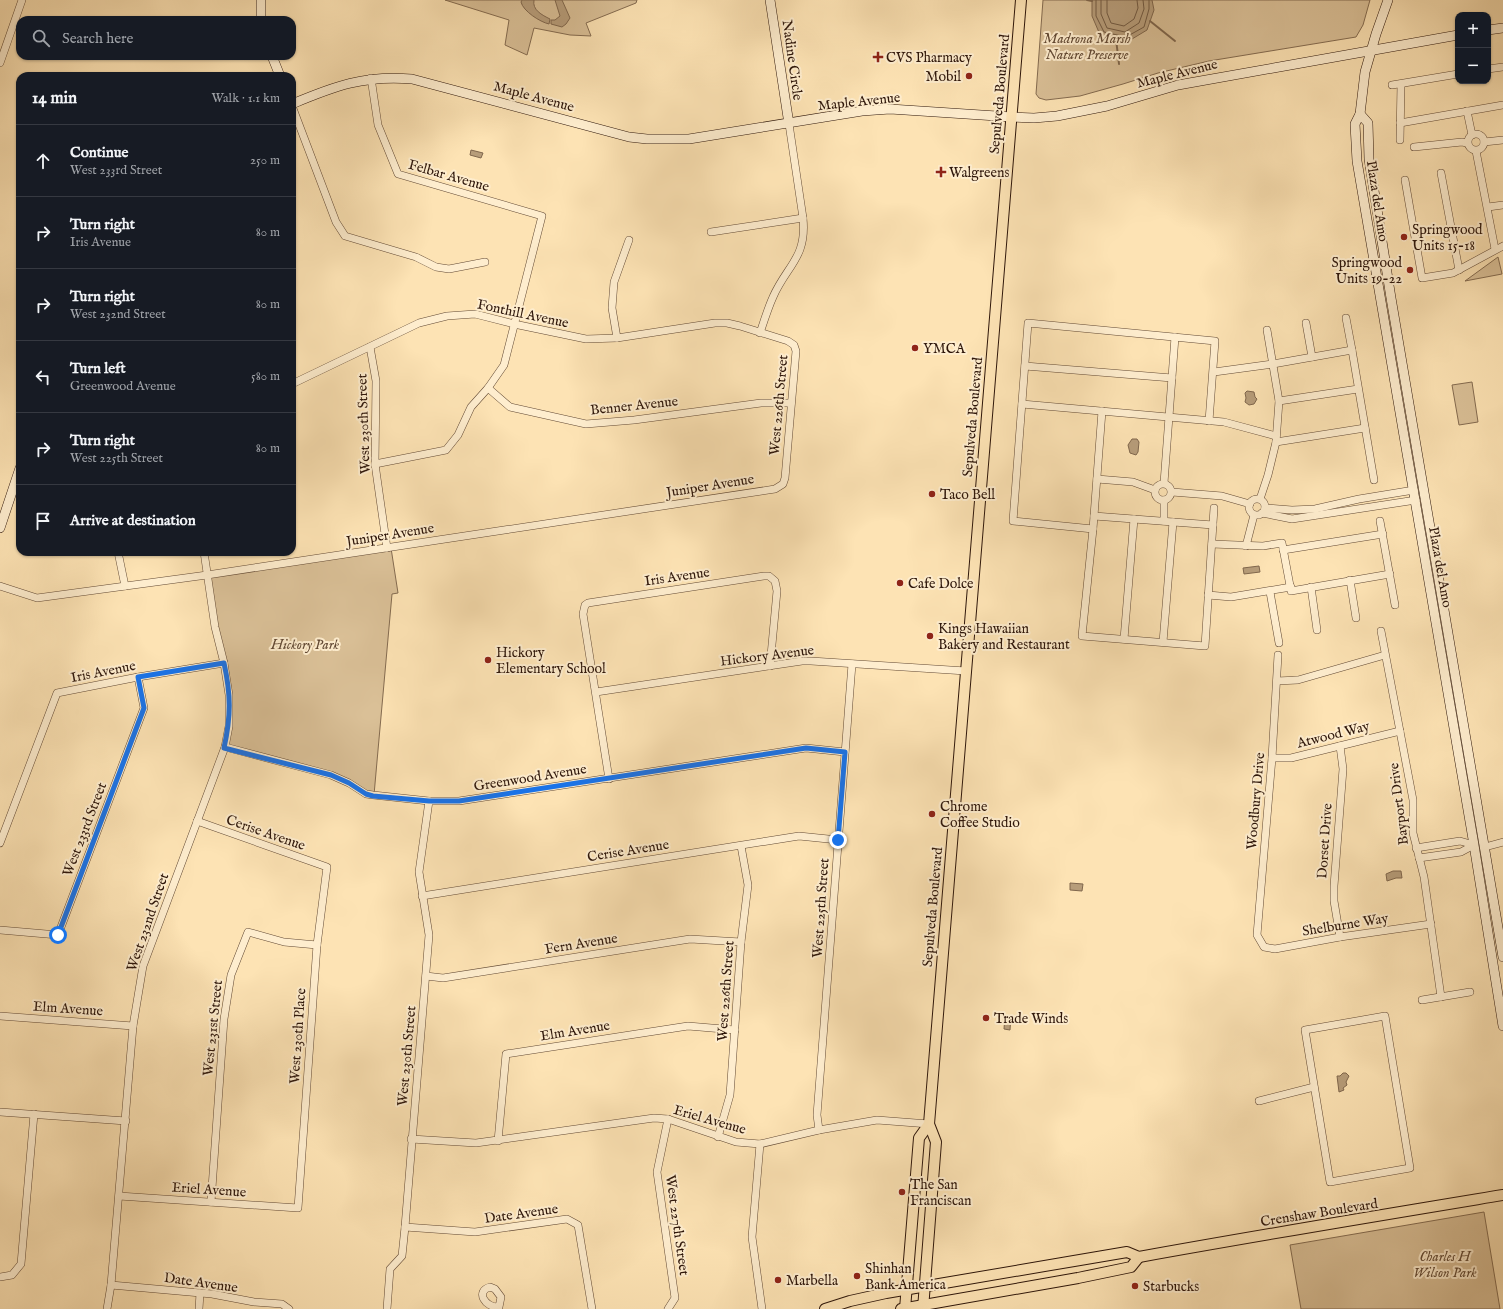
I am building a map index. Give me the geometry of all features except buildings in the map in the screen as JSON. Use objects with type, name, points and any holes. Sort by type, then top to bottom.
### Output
[{"type":"main road","points":[[261,0],[261,16]]},
{"type":"main road","name":"Nadine Circle","points":[[770,0],[789,124]]},
{"type":"main road","name":"Sepulveda Boulevard","points":[[923,1307],[936,1142],[929,1124],[966,671],[975,540],[1021,0]]},
{"type":"main road","name":"Plaza del Amo","points":[[1388,0],[1370,51],[1365,72],[1360,114],[1355,124],[1357,157],[1380,300],[1416,500],[1475,847],[1500,982],[1503,1026]]},
{"type":"main road","points":[[1491,30],[1503,28]]},
{"type":"main road","name":"Maple Avenue","points":[[296,103],[335,86],[371,78],[405,78],[426,81],[627,136],[647,139],[689,139],[856,112],[890,108],[1034,118],[1079,113],[1178,84],[1455,37]]},
{"type":"main road","points":[[274,60],[278,72]]},
{"type":"main road","name":"Plaza del Amo","points":[[1360,114],[1368,123],[1369,155],[1391,298],[1455,671],[1489,846],[1503,957]]},
{"type":"main road","points":[[1357,157],[1369,155]]},
{"type":"main road","points":[[1380,300],[1391,298]]},
{"type":"main road","points":[[0,528],[16,480]]},
{"type":"main road","points":[[1414,490],[1424,488]]},
{"type":"main road","points":[[1416,500],[1426,499]]},
{"type":"main road","points":[[1445,673],[1455,671]]},
{"type":"main road","points":[[1475,847],[1489,846]]},
{"type":"main road","name":"Sepulveda Boulevard","points":[[904,1309],[919,1138],[929,1124]]},
{"type":"main road","name":"Crenshaw Boulevard","points":[[825,1309],[850,1301],[906,1290],[1127,1252],[1139,1257],[1282,1231],[1503,1195]]},
{"type":"main road","name":"Crenshaw Boulevard","points":[[904,1309],[923,1307],[1131,1267],[1139,1257]]},
{"type":"street","points":[[16,16],[22,0]]},
{"type":"street","points":[[0,63],[16,17]]},
{"type":"street","points":[[1491,69],[1503,67]]},
{"type":"street","points":[[1392,85],[1455,75]]},
{"type":"street","name":"Felbar Avenue","points":[[371,78],[378,125],[398,174],[542,216],[514,324]]},
{"type":"street","points":[[1400,140],[1401,84]]},
{"type":"street","points":[[1400,123],[1503,105]]},
{"type":"street","points":[[1467,111],[1472,134],[1467,143]]},
{"type":"street","points":[[296,116],[336,222],[345,236],[416,257],[436,267],[449,269],[485,262]]},
{"type":"street","points":[[760,333],[772,297],[798,255],[804,242],[805,230],[789,124]]},
{"type":"street","points":[[1472,134],[1482,136],[1484,142],[1482,148],[1476,151]]},
{"type":"street","points":[[1484,142],[1503,140]]},
{"type":"street","points":[[1414,147],[1462,142],[1467,143],[1470,148],[1476,151]]},
{"type":"street","points":[[1476,151],[1495,249]]},
{"type":"street","points":[[1441,173],[1459,270]]},
{"type":"street","points":[[1405,180],[1422,278],[1453,273],[1503,246]]},
{"type":"street","points":[[1488,208],[1503,205]]},
{"type":"street","points":[[711,232],[803,218]]},
{"type":"street","points":[[616,338],[612,308],[614,282],[629,240]]},
{"type":"street","name":"Fonthill Avenue","points":[[296,382],[419,324],[447,316],[475,314],[586,339],[616,338],[715,323],[727,323],[760,333]]},
{"type":"street","points":[[1346,318],[1374,480]]},
{"type":"street","points":[[1306,322],[1312,357]]},
{"type":"street","points":[[1093,529],[1013,522],[1028,323],[1215,341],[1214,372],[1209,421]]},
{"type":"street","points":[[375,464],[446,450],[458,435],[472,407],[488,388],[504,365],[514,324]]},
{"type":"street","points":[[1260,500],[1268,475],[1276,439],[1279,401],[1267,330]]},
{"type":"street","name":"West 226th Street","points":[[760,333],[788,341],[794,345],[796,358],[793,376],[785,478],[783,484]]},
{"type":"street","points":[[1164,483],[1175,337]]},
{"type":"street","name":"West 230th Street","points":[[370,347],[376,381],[375,464],[387,548]]},
{"type":"street","points":[[1214,372],[1273,364],[1352,350]]},
{"type":"street","points":[[1025,366],[1172,378]]},
{"type":"street","name":"Benner Avenue","points":[[488,388],[510,406],[586,424],[634,420],[761,403],[791,403]]},
{"type":"street","points":[[1279,401],[1358,389]]},
{"type":"street","points":[[1022,404],[1224,422],[1276,439],[1365,428]]},
{"type":"street","points":[[1102,411],[1093,529],[1082,636],[1205,646],[1214,508]]},
{"type":"street","points":[[1097,479],[1133,482],[1155,490],[1158,498],[1164,500],[1170,498],[1172,492],[1170,486],[1164,483]]},
{"type":"street","points":[[1155,490],[1158,486],[1164,483]]},
{"type":"street","name":"Juniper Avenue","points":[[0,586],[37,598],[207,575],[775,489],[783,484]]},
{"type":"street","points":[[1264,510],[1314,509],[1359,499],[1414,490]]},
{"type":"street","points":[[1172,492],[1222,496],[1250,504]]},
{"type":"street","points":[[1164,500],[1164,521]]},
{"type":"street","points":[[1254,500],[1260,500],[1265,504],[1264,510],[1260,515],[1254,515],[1250,511],[1250,504],[1254,500]]},
{"type":"street","points":[[1264,510],[1272,516],[1292,519],[1416,500]]},
{"type":"street","points":[[1246,546],[1254,515]]},
{"type":"street","points":[[1094,516],[1213,525]]},
{"type":"street","points":[[1124,639],[1134,519]]},
{"type":"street","points":[[1380,521],[1395,605]]},
{"type":"street","points":[[1163,642],[1173,522]]},
{"type":"street","points":[[1283,550],[1383,534]]},
{"type":"street","points":[[1212,544],[1263,546],[1282,543],[1291,591],[1390,574]]},
{"type":"street","points":[[119,556],[125,586]]},
{"type":"street","name":"West 232nd Street","points":[[107,1309],[111,1285],[133,1026],[142,966],[198,821],[224,748],[229,726],[230,695],[215,627],[205,556]]},
{"type":"street","name":"Iris Avenue","points":[[596,692],[583,614],[585,605],[593,601],[764,576],[773,579],[777,585],[777,591],[770,666]]},
{"type":"street","points":[[1350,580],[1356,618]]},
{"type":"street","points":[[1208,595],[1231,598],[1291,587]]},
{"type":"street","points":[[1311,587],[1317,630]]},
{"type":"street","points":[[1270,592],[1279,643]]},
{"type":"street","name":"Bayport Drive","points":[[1381,631],[1413,800],[1413,834],[1424,877],[1441,997]]},
{"type":"street","name":"Woodbury Drive","points":[[1264,947],[1257,935],[1272,758],[1278,655]]},
{"type":"street","points":[[1277,682],[1298,680],[1385,655]]},
{"type":"street","name":"Hickory Avenue","points":[[596,692],[811,661],[966,671]]},
{"type":"street","name":"Iris Avenue","points":[[0,843],[57,692],[224,663]]},
{"type":"street","name":"West 225th Street","points":[[819,1130],[817,1115],[852,664]]},
{"type":"street","name":"West 233rd Street","points":[[0,930],[58,935],[144,708],[138,677]]},
{"type":"street","points":[[596,692],[609,779]]},
{"type":"street","name":"Atwood Way","points":[[1272,758],[1291,758],[1400,731]]},
{"type":"street","name":"Dorset Drive","points":[[1340,746],[1343,769],[1334,886],[1334,901],[1340,937]]},
{"type":"street","name":"Greenwood Avenue","points":[[224,748],[331,775],[349,783],[366,794],[373,796],[429,801],[459,801],[806,748],[845,752]]},
{"type":"street","name":"West 230th Street","points":[[387,1309],[390,1269],[402,1256],[426,976],[429,935],[419,872],[429,801]]},
{"type":"street","name":"Cerise Avenue","points":[[198,821],[327,867]]},
{"type":"street","name":"Cerise Avenue","points":[[422,896],[799,836],[838,840]]},
{"type":"street","points":[[1416,848],[1460,841],[1475,847]]},
{"type":"street","points":[[1489,846],[1495,843],[1503,842]]},
{"type":"street","points":[[1438,845],[1440,855]]},
{"type":"street","points":[[1489,846],[1496,847],[1503,845]]},
{"type":"street","name":"West 226th Street","points":[[718,1137],[730,1095],[741,942],[748,885],[741,846]]},
{"type":"street","points":[[1419,858],[1461,852],[1475,847]]},
{"type":"street","name":"West 230th Place","points":[[298,1208],[317,945],[327,867]]},
{"type":"street","name":"Shelburne Way","points":[[1264,947],[1275,949],[1340,937],[1431,924]]},
{"type":"street","name":"West 231st Street","points":[[211,1202],[224,1019],[231,975],[248,932],[284,942],[317,945]]},
{"type":"street","name":"Fern Avenue","points":[[426,976],[443,978],[690,939],[741,942]]},
{"type":"street","points":[[1422,1000],[1470,992]]},
{"type":"street","name":"Elm Avenue","points":[[0,1016],[133,1026]]},
{"type":"street","points":[[1385,1016],[1410,1168],[1330,1182],[1314,1087],[1305,1030],[1385,1016]]},
{"type":"street","name":"Elm Avenue","points":[[498,1141],[506,1054],[688,1026],[735,1030]]},
{"type":"street","points":[[1259,1101],[1314,1087]]},
{"type":"street","points":[[0,1112],[126,1121]]},
{"type":"street","points":[[0,1277],[12,1275],[21,1264],[34,1114]]},
{"type":"street","name":"Eriel Avenue","points":[[411,1139],[476,1143],[654,1118],[668,1119],[736,1142],[760,1144],[819,1130],[877,1120],[929,1124]]},
{"type":"street","name":"West 227th Street","points":[[668,1119],[657,1172],[675,1298],[668,1309]]},
{"type":"street","points":[[760,1144],[752,1237],[762,1309]]},
{"type":"street","name":"Eriel Avenue","points":[[119,1196],[298,1208]]},
{"type":"street","name":"Date Avenue","points":[[405,1227],[475,1232],[567,1220],[578,1225],[592,1309]]},
{"type":"street","name":"Date Avenue","points":[[111,1285],[200,1293],[254,1302],[282,1304],[288,1308]]},
{"type":"street","points":[[199,1309],[200,1293]]},
{"type":"green space","points":[[445,0],[637,0],[636,3],[586,23],[591,36],[570,35],[534,28],[527,55],[505,45],[509,20]]},
{"type":"green space","name":"Madrona Marsh Nature Preserve","points":[[1043,0],[1370,0],[1363,25],[1356,37],[1209,61],[1158,73],[1080,96],[1046,100],[1039,98],[1036,94]]},
{"type":"green space","points":[[1498,257],[1502,274],[1465,281]]},
{"type":"green space","points":[[1472,382],[1478,422],[1459,425],[1452,385]]},
{"type":"green space","name":"Hickory Park","points":[[391,548],[398,593],[392,594],[374,795],[348,782],[226,747],[231,710],[208,576]]},
{"type":"green space","name":"Charles H Wilson Park","points":[[1484,1212],[1500,1309],[1301,1309],[1290,1245]]},
{"type":"water","points":[[522,0],[534,0],[536,9],[550,19],[549,24],[537,19],[528,12],[522,5]]},
{"type":"water","points":[[555,0],[562,0],[570,18],[562,27],[551,24],[551,20],[555,20],[560,16]]},
{"type":"water","points":[[1092,0],[1152,0],[1154,10],[1147,30],[1127,42],[1101,37],[1092,16]]},
{"type":"water","points":[[471,150],[483,153],[481,158],[470,155]]},
{"type":"water","points":[[1247,391],[1254,392],[1257,399],[1254,404],[1249,405],[1245,402],[1245,393]]},
{"type":"water","points":[[1132,439],[1137,439],[1139,442],[1138,452],[1136,455],[1130,453],[1128,445]]},
{"type":"water","points":[[1259,566],[1260,572],[1244,574],[1243,568]]},
{"type":"water","points":[[1393,871],[1401,871],[1402,878],[1387,881],[1386,874]]},
{"type":"water","points":[[1070,883],[1083,884],[1082,891],[1070,890]]},
{"type":"water","points":[[1005,1016],[1011,1016],[1010,1030],[1004,1029]]},
{"type":"water","points":[[1343,1073],[1346,1073],[1349,1076],[1346,1082],[1347,1085],[1343,1088],[1344,1090],[1339,1092],[1337,1076],[1340,1076]]},
{"type":"waterway","points":[[1087,0],[1092,1]]},
{"type":"waterway","points":[[1150,21],[1175,41]]},
{"type":"waterway","points":[[1116,39],[1119,64]]},
{"type":"place","name":"CVS Pharmacy","points":[[878,57]]},
{"type":"place","name":"Mobil","points":[[969,76]]},
{"type":"place","name":"Walgreens","points":[[941,172]]},
{"type":"place","name":"Springwood Units 15-18","points":[[1404,237]]},
{"type":"place","name":"Springwood Units 19-22","points":[[1410,270]]},
{"type":"place","name":"YMCA","points":[[915,348]]},
{"type":"place","name":"Taco Bell","points":[[932,494]]},
{"type":"place","name":"Cafe Dolce","points":[[900,583]]},
{"type":"place","name":"Kings Hawaiian Bakery and Restaurant","points":[[930,636]]},
{"type":"place","name":"Hickory Elementary School","points":[[488,660]]},
{"type":"place","name":"Chrome Coffee Studio","points":[[932,814]]},
{"type":"place","name":"Trade Winds","points":[[986,1018]]},
{"type":"place","name":"The San Franciscan","points":[[902,1192]]},
{"type":"place","name":"Shinhan Bank America","points":[[857,1276]]},
{"type":"place","name":"Marbella","points":[[778,1280]]},
{"type":"place","name":"Starbucks","points":[[1135,1286]]},
{"type":"route","points":[[58,935],[144,708],[138,677],[224,663],[230,695],[229,726],[224,748],[331,775],[340,778],[366,794],[373,796],[429,801],[459,801],[806,748],[845,752],[838,840]]}]
